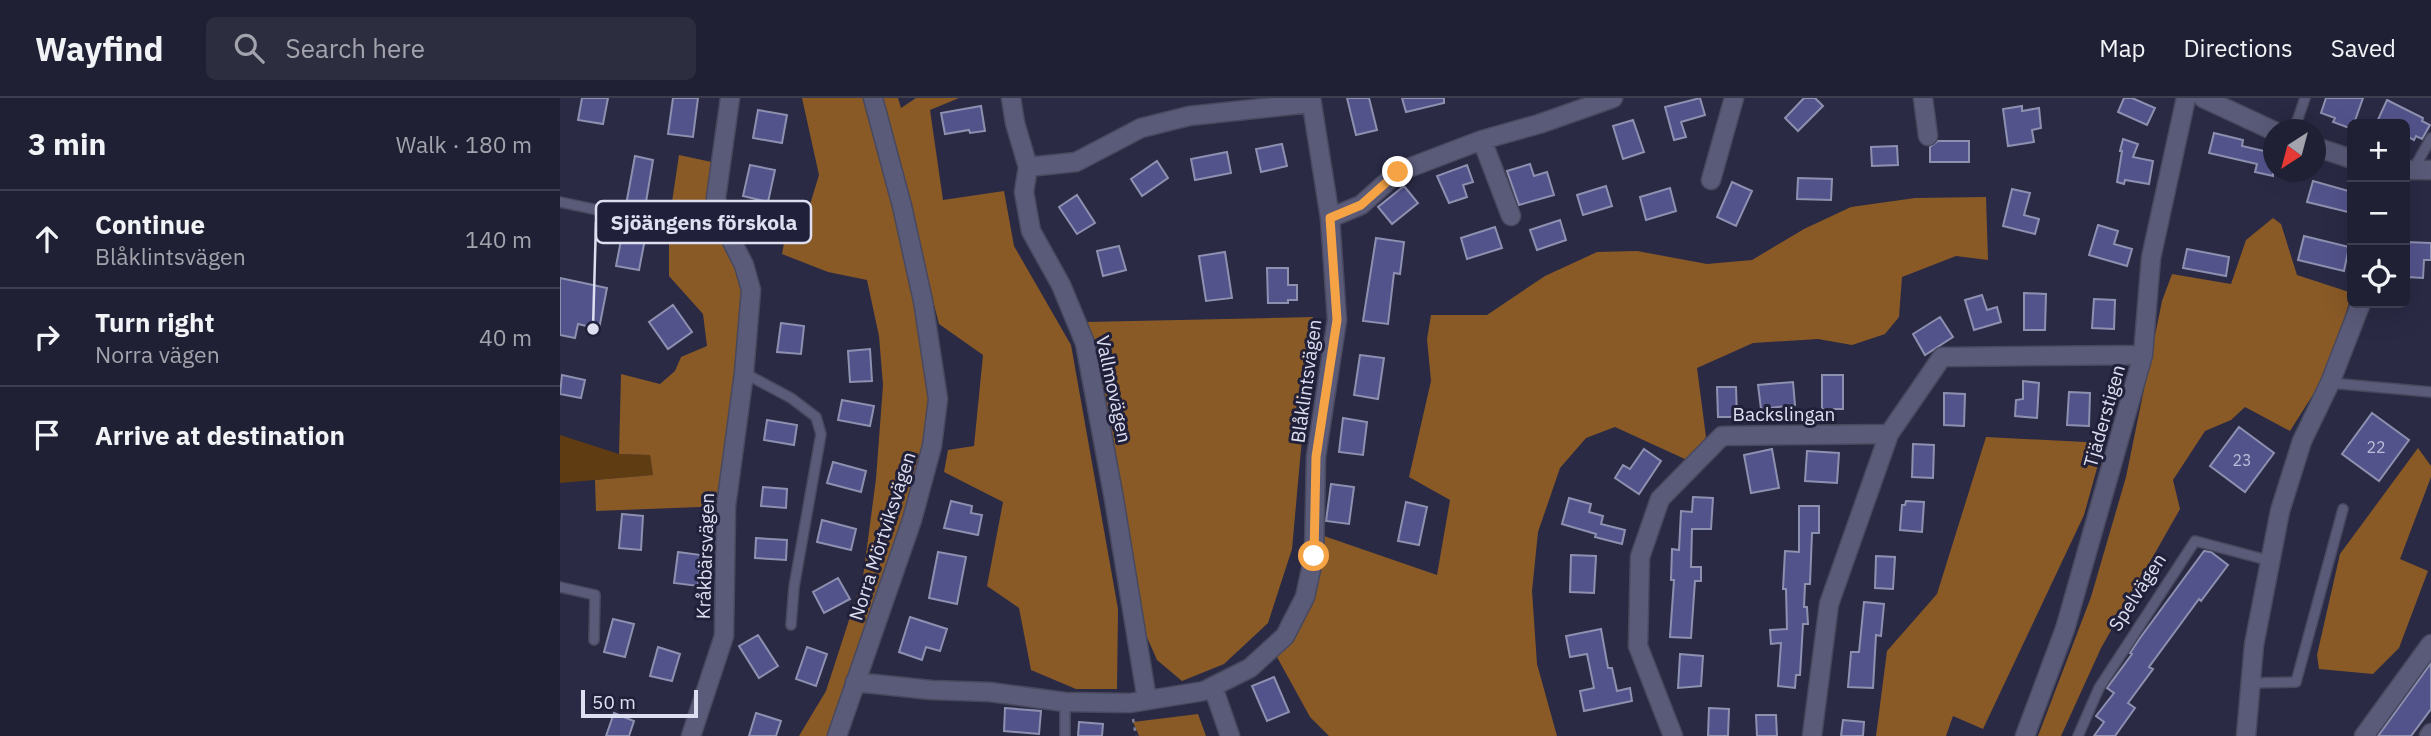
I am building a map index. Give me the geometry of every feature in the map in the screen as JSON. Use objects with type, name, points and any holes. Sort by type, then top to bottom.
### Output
[{"type":"street","name":"Kråkbärsvägen","points":[[691,736],[724,636],[726,506],[744,373],[751,290],[744,265],[719,216],[716,198],[730,98]]},
{"type":"street","name":"Norra Mörtviksvägen","points":[[837,736],[912,520],[932,446],[938,399],[923,301],[902,206],[873,98]]},
{"type":"street","name":"Vallmovägen","points":[[1011,98],[1028,167],[1024,192],[1031,231],[1061,285],[1085,343],[1147,700]]},
{"type":"street","points":[[1330,218],[1361,205],[1398,172],[1482,140],[1539,124],[1613,98]]},
{"type":"street","points":[[1711,180],[1734,98]]},
{"type":"street","points":[[1923,98],[1928,136]]},
{"type":"street","name":"Tjäderstigen","points":[[2025,736],[2065,629],[2143,355],[2151,258],[2186,98]]},
{"type":"street","points":[[2203,98],[2263,126]]},
{"type":"street","name":"Blåklintsvägen","points":[[855,682],[931,690],[990,692],[1065,702],[1130,703],[1204,691],[1250,667],[1285,636],[1305,597],[1314,556],[1316,457],[1337,320],[1330,218],[1311,101]]},
{"type":"street","points":[[1028,167],[1076,162],[1141,128],[1189,116],[1311,101]]},
{"type":"street","points":[[1482,140],[1511,216]]},
{"type":"street","points":[[2326,151],[2347,157]]},
{"type":"street","points":[[2246,736],[2254,645],[2280,511],[2302,441],[2330,383],[2359,308]]},
{"type":"street","points":[[1812,736],[1829,604],[1889,434],[1942,357],[2143,355]]},
{"type":"street","name":"Backslingan","points":[[1673,736],[1638,646],[1640,556],[1660,499],[1722,436],[1889,434]]},
{"type":"street","points":[[2364,736],[2431,644]]},
{"type":"street","points":[[1213,687],[1230,736]]},
{"type":"lane","points":[[2298,119],[2305,98]]},
{"type":"lane","points":[[2416,170],[2431,138]]},
{"type":"lane","points":[[560,202],[617,214]]},
{"type":"lane","points":[[744,373],[792,398],[816,417],[821,434],[794,586],[791,625]]},
{"type":"lane","points":[[2330,383],[2431,392]]},
{"type":"lane","points":[[2250,683],[2296,682],[2343,509]]},
{"type":"lane","name":"Spelvägen","points":[[2078,736],[2099,688],[2195,541],[2272,561]]},
{"type":"lane","points":[[560,587],[595,595],[594,640]]},
{"type":"lane","points":[[1065,702],[1065,736]]},
{"type":"shaded area","points":[[802,98],[873,98],[923,301],[932,446],[837,736],[799,736],[826,691],[863,577],[876,479],[883,385],[879,336],[867,280],[828,272],[782,254],[787,227],[808,211],[819,175]]},
{"type":"shaded area","points":[[881,98],[898,98],[901,108],[916,98],[959,98],[930,110],[943,200],[1004,191],[1014,246],[1071,345],[1118,609],[1117,689],[1076,689],[1031,670],[1019,608],[987,586],[1003,502],[944,472],[948,450],[974,446],[983,355],[939,324]]},
{"type":"shaded area","points":[[679,155],[721,164],[716,198],[751,290],[726,506],[596,511],[595,480],[653,475],[650,455],[619,454],[621,374],[660,384],[675,371],[681,357],[707,346],[703,314],[669,276],[669,222]]},
{"type":"shaded area","points":[[1986,197],[1988,260],[1956,256],[1902,277],[1899,317],[1885,334],[1852,345],[1818,339],[1753,343],[1697,368],[1706,437],[1687,460],[1615,427],[1586,438],[1560,468],[1538,532],[1532,591],[1537,664],[1557,736],[1329,736],[1310,717],[1277,657],[1289,639],[1321,535],[1437,575],[1450,500],[1409,477],[1431,381],[1427,339],[1431,315],[1487,315],[1545,276],[1597,252],[1637,251],[1707,264],[1752,260],[1804,229],[1851,207],[1915,198]]},
{"type":"shaded area","points":[[2273,218],[2281,224],[2297,275],[2347,291],[2347,308],[2328,371],[2290,431],[2245,407],[2231,420],[2205,431],[2173,480],[2180,509],[2101,648],[2061,736],[2038,736],[2091,597],[2126,477],[2162,301],[2172,274],[2231,284],[2246,240]]},
{"type":"shaded area","points":[[1313,317],[1292,549],[1268,623],[1224,664],[1182,681],[1157,660],[1142,626],[1094,344],[1086,322]]},
{"type":"shaded area","points":[[560,435],[619,454],[650,455],[653,475],[560,483]]},
{"type":"shaded area","points":[[1986,437],[2104,443],[2084,515],[1983,729],[1953,716],[1946,736],[1876,736],[1887,651],[1937,594]]},
{"type":"shaded area","points":[[2418,448],[2431,466],[2431,477],[2400,559],[2428,571],[2399,648],[2373,674],[2319,669],[2317,655],[2340,554]]},
{"type":"shaded area","points":[[1198,714],[1206,736],[1139,736],[1133,722]]},
{"type":"building","points":[[582,98],[608,98],[603,124],[578,120]]},
{"type":"building","points":[[673,98],[698,98],[693,137],[668,134]]},
{"type":"building","points":[[1347,98],[1369,98],[1377,130],[1356,135]]},
{"type":"building","points":[[1402,98],[1444,98],[1444,103],[1406,112]]},
{"type":"building","points":[[1700,98],[1705,115],[1681,122],[1686,137],[1674,140],[1665,107]]},
{"type":"building","points":[[1804,98],[1815,98],[1823,106],[1798,131],[1785,118]]},
{"type":"building","points":[[2124,98],[2132,98],[2155,108],[2147,125],[2118,112]]},
{"type":"building","points":[[2326,98],[2363,98],[2356,119],[2347,119],[2347,127],[2333,122],[2335,118],[2321,113]]},
{"type":"building","points":[[2387,100],[2423,118],[2422,121],[2430,125],[2422,139],[2416,136],[2414,140],[2410,138],[2410,119],[2378,119]]},
{"type":"building","points":[[981,106],[985,131],[970,133],[969,130],[945,134],[941,113]]},
{"type":"building","points":[[2022,106],[2022,111],[2039,108],[2041,128],[2032,130],[2034,142],[2008,146],[2003,109]]},
{"type":"building","points":[[758,110],[787,115],[782,143],[753,138]]},
{"type":"building","points":[[1633,120],[1644,152],[1623,159],[1613,126]]},
{"type":"building","points":[[2214,133],[2243,140],[2242,146],[2263,151],[2263,174],[2255,172],[2257,164],[2209,153]]},
{"type":"building","points":[[2123,139],[2138,144],[2133,157],[2153,161],[2149,184],[2125,180],[2124,184],[2117,182]]},
{"type":"building","points":[[1938,141],[1969,141],[1969,162],[1930,162],[1930,147]]},
{"type":"building","points":[[1282,144],[1287,166],[1261,172],[1256,149]]},
{"type":"building","points":[[1897,146],[1898,165],[1872,166],[1871,147]]},
{"type":"building","points":[[1227,152],[1231,173],[1195,180],[1191,159]]},
{"type":"building","points":[[635,156],[653,160],[645,208],[626,205]]},
{"type":"building","points":[[1157,161],[1168,178],[1142,196],[1131,179]]},
{"type":"building","points":[[1530,164],[1534,176],[1547,172],[1554,195],[1519,205],[1507,171]]},
{"type":"building","points":[[750,165],[775,170],[768,202],[743,196]]},
{"type":"building","points":[[1467,165],[1473,182],[1463,185],[1467,197],[1449,203],[1437,176]]},
{"type":"building","points":[[1798,178],[1832,179],[1831,200],[1797,199]]},
{"type":"building","points":[[1732,182],[1752,191],[1736,226],[1717,217]]},
{"type":"building","points":[[2313,182],[2347,191],[2347,212],[2307,202]]},
{"type":"building","points":[[1404,186],[1418,203],[1392,224],[1378,207]]},
{"type":"building","points":[[1606,186],[1612,206],[1583,215],[1577,195]]},
{"type":"building","points":[[1670,188],[1676,211],[1646,220],[1640,197]]},
{"type":"building","points":[[2012,189],[2030,193],[2024,215],[2039,219],[2035,234],[2003,226]]},
{"type":"building","points":[[1077,195],[1095,223],[1077,234],[1059,207]]},
{"type":"building","points":[[1560,220],[1566,240],[1537,250],[1530,230]]},
{"type":"building","points":[[2098,225],[2118,231],[2114,244],[2132,249],[2127,266],[2089,255]]},
{"type":"building","points":[[1495,227],[1502,248],[1467,259],[1461,238]]},
{"type":"building","points":[[623,230],[646,234],[639,270],[616,266]]},
{"type":"building","points":[[2304,236],[2347,247],[2344,271],[2298,260]]},
{"type":"building","points":[[1376,238],[1404,242],[1400,274],[1394,273],[1388,324],[1363,321]]},
{"type":"building","points":[[2410,242],[2431,243],[2431,260],[2424,260],[2423,278],[2410,277]]},
{"type":"building","points":[[1119,246],[1126,270],[1103,276],[1097,251]]},
{"type":"building","points":[[2187,249],[2229,257],[2226,276],[2183,268]]},
{"type":"building","points":[[1225,252],[1232,298],[1206,301],[1199,256]]},
{"type":"building","points":[[1267,268],[1288,268],[1288,285],[1297,285],[1297,300],[1268,303]]},
{"type":"building","points":[[560,278],[607,288],[599,329],[578,324],[575,338],[560,335]]},
{"type":"building","points":[[2024,293],[2046,294],[2045,330],[2024,330]]},
{"type":"building","points":[[1982,295],[1987,310],[1997,307],[2001,322],[1974,330],[1965,300]]},
{"type":"building","points":[[2094,299],[2115,300],[2114,329],[2092,328]]},
{"type":"building","points":[[673,305],[692,332],[668,349],[649,322]]},
{"type":"building","points":[[1940,317],[1953,337],[1925,355],[1913,334]]},
{"type":"building","points":[[781,323],[804,326],[801,354],[777,352]]},
{"type":"building","points":[[870,349],[872,381],[850,382],[848,351]]},
{"type":"building","points":[[1360,355],[1384,358],[1378,399],[1354,395]]},
{"type":"building","points":[[562,375],[585,380],[581,398],[560,394]]},
{"type":"building","points":[[1822,375],[1843,375],[1843,409],[1822,409]]},
{"type":"building","points":[[2023,381],[2039,383],[2037,418],[2015,416],[2016,400],[2023,399]]},
{"type":"building","points":[[1793,382],[1795,405],[1761,409],[1758,385]]},
{"type":"building","points":[[1717,387],[1736,387],[1737,417],[1718,417]]},
{"type":"building","points":[[2069,392],[2090,393],[2089,426],[2067,425]]},
{"type":"building","points":[[1944,393],[1965,394],[1964,426],[1944,425]]},
{"type":"building","points":[[842,400],[874,406],[870,426],[838,420]]},
{"type":"building","points":[[2372,413],[2409,440],[2379,481],[2342,454]]},
{"type":"building","points":[[1343,418],[1367,422],[1363,455],[1339,452]]},
{"type":"building","points":[[767,420],[797,425],[794,445],[764,440]]},
{"type":"building","points":[[2239,427],[2274,453],[2245,492],[2210,466]]},
{"type":"building","points":[[1913,444],[1934,445],[1933,478],[1912,477]]},
{"type":"building","points":[[1644,449],[1661,461],[1639,494],[1615,478],[1623,465],[1630,469]]},
{"type":"building","points":[[1772,449],[1779,488],[1751,493],[1744,455]]},
{"type":"building","points":[[1807,451],[1839,453],[1837,483],[1805,481]]},
{"type":"building","points":[[833,462],[866,471],[861,492],[827,483]]},
{"type":"building","points":[[1331,484],[1354,487],[1349,524],[1326,521]]},
{"type":"building","points":[[763,487],[787,489],[786,508],[761,506]]},
{"type":"building","points":[[1693,497],[1713,498],[1711,529],[1692,529],[1691,567],[1701,567],[1701,581],[1695,581],[1691,638],[1670,637],[1674,580],[1671,580],[1672,549],[1679,550],[1681,511],[1692,512]]},
{"type":"building","points":[[1569,498],[1591,504],[1589,512],[1603,516],[1601,524],[1625,530],[1622,544],[1562,524]]},
{"type":"building","points":[[951,501],[972,506],[971,513],[982,515],[978,535],[944,528]]},
{"type":"building","points":[[1906,501],[1924,502],[1922,532],[1900,530],[1902,505],[1905,505]]},
{"type":"building","points":[[1406,502],[1427,507],[1419,545],[1398,541]]},
{"type":"building","points":[[1799,506],[1819,506],[1819,533],[1812,533],[1810,584],[1805,584],[1804,607],[1807,607],[1808,624],[1803,624],[1800,675],[1796,675],[1795,688],[1778,686],[1781,643],[1771,644],[1770,630],[1787,629],[1786,589],[1783,589],[1785,551],[1799,552]]},
{"type":"building","points":[[622,514],[643,516],[641,550],[619,548]]},
{"type":"building","points":[[822,520],[856,529],[851,550],[817,542]]},
{"type":"building","points":[[756,538],[787,540],[786,560],[755,558]]},
{"type":"building","points":[[2204,551],[2211,552],[2228,565],[2201,601],[2199,599],[2149,667],[2153,669],[2128,703],[2135,708],[2115,736],[2094,736],[2104,722],[2096,716],[2114,693],[2107,688]]},
{"type":"building","points":[[678,552],[701,555],[698,586],[674,583]]},
{"type":"building","points":[[938,552],[966,557],[957,604],[929,598]]},
{"type":"building","points":[[1571,555],[1596,556],[1594,593],[1570,592]]},
{"type":"building","points":[[1876,556],[1895,557],[1893,589],[1875,588]]},
{"type":"building","points":[[838,578],[850,599],[824,613],[813,592]]},
{"type":"building","points":[[1864,602],[1884,604],[1881,636],[1876,635],[1873,688],[1848,687],[1851,652],[1859,652]]},
{"type":"building","points":[[910,617],[947,629],[940,651],[926,647],[922,660],[899,652]]},
{"type":"building","points":[[613,619],[634,624],[625,657],[604,652]]},
{"type":"building","points":[[1601,629],[1608,668],[1612,668],[1617,691],[1630,688],[1632,701],[1584,711],[1580,691],[1594,688],[1587,654],[1570,657],[1566,636]]},
{"type":"building","points":[[758,635],[778,666],[759,678],[739,646]]},
{"type":"building","points":[[658,647],[680,654],[672,681],[650,676]]},
{"type":"building","points":[[807,647],[827,654],[816,686],[796,679]]},
{"type":"building","points":[[1680,654],[1703,656],[1701,686],[1678,688]]},
{"type":"building","points":[[2431,663],[2431,709],[2411,736],[2378,736]]},
{"type":"building","points":[[1274,677],[1289,712],[1267,721],[1252,686]]},
{"type":"building","points":[[1005,708],[1041,711],[1039,734],[1004,731]]},
{"type":"building","points":[[1709,708],[1729,709],[1728,736],[1708,736]]},
{"type":"building","points":[[614,713],[634,721],[629,736],[606,736]]},
{"type":"building","points":[[756,713],[781,721],[776,736],[749,736]]},
{"type":"building","points":[[1756,715],[1776,715],[1777,736],[1757,736]]},
{"type":"building","points":[[1843,720],[1864,722],[1863,736],[1841,736]]},
{"type":"building","points":[[1079,722],[1103,724],[1102,736],[1078,736]]},
{"type":"place","name":"Sjöängens förskola","points":[[593,329]]},
{"type":"route","points":[[1314,556],[1316,457],[1337,320],[1330,218],[1361,205],[1398,172]]}]
